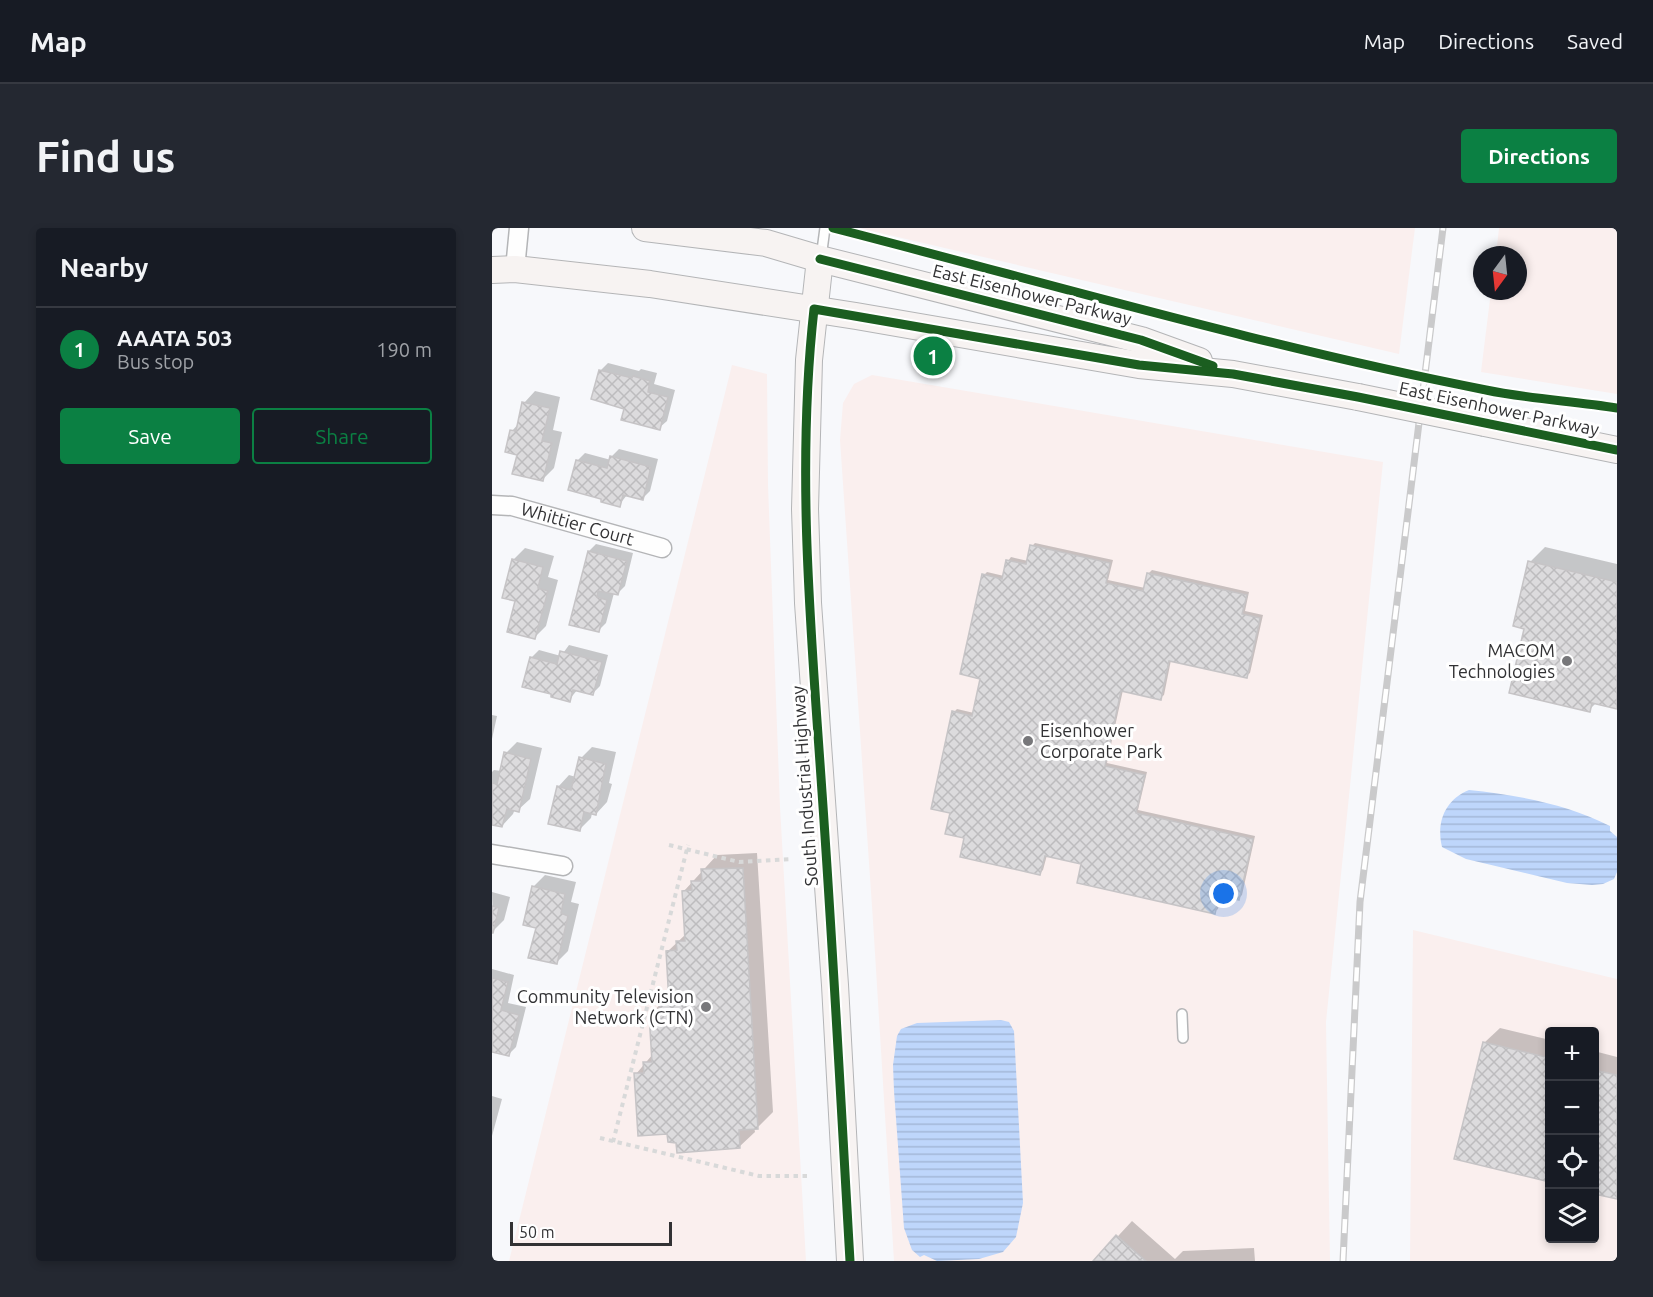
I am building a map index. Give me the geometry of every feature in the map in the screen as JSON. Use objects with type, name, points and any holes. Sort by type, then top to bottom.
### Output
[{"type":"main road","name":"East Eisenhower Parkway","points":[[645,228],[766,243],[820,259],[1142,340],[1233,374]]},
{"type":"main road","name":"South Industrial Highway","points":[[820,259],[809,360],[805,508],[808,603],[833,963],[850,1261]]},
{"type":"main road","name":"East Eisenhower Parkway","points":[[503,269],[650,284],[814,309],[1139,365],[1233,374],[1617,450]]},
{"type":"street","points":[[503,269],[519,228]]},
{"type":"street","name":"Whittier Court","points":[[492,505],[512,506],[662,548]]},
{"type":"street","points":[[492,854],[563,866]]},
{"type":"lane","points":[[820,259],[825,228]]},
{"type":"lane","points":[[1182,1014],[1183,1038]]},
{"type":"path","points":[[669,844],[688,847],[739,862],[792,859]]},
{"type":"path","points":[[613,1142],[688,847]]},
{"type":"path","points":[[600,1138],[759,1176],[810,1176]]},
{"type":"shaded area","points":[[859,228],[1415,228],[1399,354]]},
{"type":"shaded area","points":[[1499,228],[1617,228],[1617,394],[1481,372],[1490,300],[1527,300],[1527,246],[1497,246]]},
{"type":"shaded area","points":[[732,365],[767,374],[768,485],[780,807],[806,1261],[509,1261]]},
{"type":"shaded area","points":[[872,375],[1383,462],[1326,1022],[1330,1261],[894,1261],[840,440],[843,403],[854,384]]},
{"type":"shaded area","points":[[1413,930],[1617,979],[1617,1261],[1410,1261]]},
{"type":"water","points":[[1469,790],[1559,806],[1610,826],[1610,831],[1617,837],[1617,872],[1614,879],[1603,884],[1592,885],[1567,883],[1466,859],[1442,847],[1440,829],[1444,813],[1454,800]]},
{"type":"water","points":[[1001,1020],[1009,1022],[1014,1031],[1023,1203],[1016,1237],[1003,1252],[979,1259],[937,1261],[924,1255],[920,1257],[912,1250],[904,1228],[893,1065],[897,1036],[901,1029],[917,1023]]},
{"type":"building","points":[[599,370],[650,381],[648,392],[668,397],[660,430],[621,420],[624,409],[591,399]]},
{"type":"building","points":[[522,402],[550,408],[542,441],[552,443],[543,481],[512,474],[517,455],[505,452],[510,430],[516,431]]},
{"type":"building","points":[[610,456],[651,467],[643,500],[623,495],[620,507],[568,490],[576,460],[607,468]]},
{"type":"building","name":"Eisenhower Corporate Park","points":[[1030,545],[1110,563],[1106,583],[1143,591],[1147,573],[1247,595],[1242,614],[1260,618],[1247,678],[1169,661],[1161,700],[1121,691],[1105,766],[1145,775],[1136,813],[1253,839],[1239,900],[1219,895],[1215,914],[1077,883],[1081,864],[1045,856],[1040,875],[960,857],[964,838],[945,834],[950,813],[931,809],[952,711],[972,716],[980,679],[960,674],[982,574],[1002,579],[1006,560],[1026,564]]},
{"type":"building","points":[[588,551],[627,561],[618,595],[598,591],[597,597],[607,600],[599,632],[569,625]]},
{"type":"building","points":[[512,559],[543,567],[538,588],[548,591],[535,639],[507,632],[515,601],[502,598]]},
{"type":"building","name":"MACOM Technologies","points":[[1528,561],[1617,582],[1617,709],[1592,703],[1590,712],[1509,693],[1524,629],[1513,626]]},
{"type":"building","points":[[560,651],[602,662],[593,695],[573,690],[570,702],[551,697],[551,694],[522,687],[530,657],[557,664]]},
{"type":"building","points":[[504,752],[531,759],[519,812],[507,809],[502,827],[492,825],[492,783],[497,784]]},
{"type":"building","points":[[579,757],[606,764],[596,815],[584,812],[580,831],[548,824],[557,786],[571,790]]},
{"type":"building","name":"Community Television Network (CTN)","points":[[743,868],[758,1129],[739,1130],[740,1148],[677,1153],[676,1143],[668,1142],[667,1134],[638,1136],[634,1073],[644,1073],[643,1062],[652,1062],[649,1014],[660,1011],[660,1002],[669,1003],[666,951],[677,950],[676,941],[685,941],[682,891],[692,890],[691,881],[702,881],[701,869]]},
{"type":"building","points":[[532,886],[565,894],[561,913],[568,916],[557,964],[528,958],[536,928],[523,925]]},
{"type":"building","points":[[492,906],[499,908],[493,933],[492,933]]},
{"type":"building","points":[[492,978],[508,982],[501,1010],[519,1015],[509,1056],[492,1052]]},
{"type":"building","points":[[1483,1042],[1545,1057],[1545,1181],[1454,1159]]},
{"type":"building","points":[[1599,1071],[1617,1075],[1617,1199],[1599,1195]]},
{"type":"building","points":[[1116,1235],[1146,1261],[1093,1261]]},
{"type":"railway","points":[[1343,1261],[1360,902],[1443,228]]},
{"type":"cycle path","points":[[833,228],[1240,335],[1404,373],[1502,393],[1617,408]]},
{"type":"cycle path","points":[[820,259],[1141,340],[1213,366]]},
{"type":"cycle path","points":[[850,1261],[807,550],[806,430],[814,309],[1139,365],[1233,374],[1617,450]]},
{"type":"place","name":"AAATA 503","points":[[933,356]]},
{"type":"place","name":"MACOM Technologies","points":[[1567,661]]},
{"type":"place","name":"Eisenhower Corporate Park","points":[[1028,741]]},
{"type":"place","name":"Community Television Network (CTN)","points":[[706,1007]]}]
